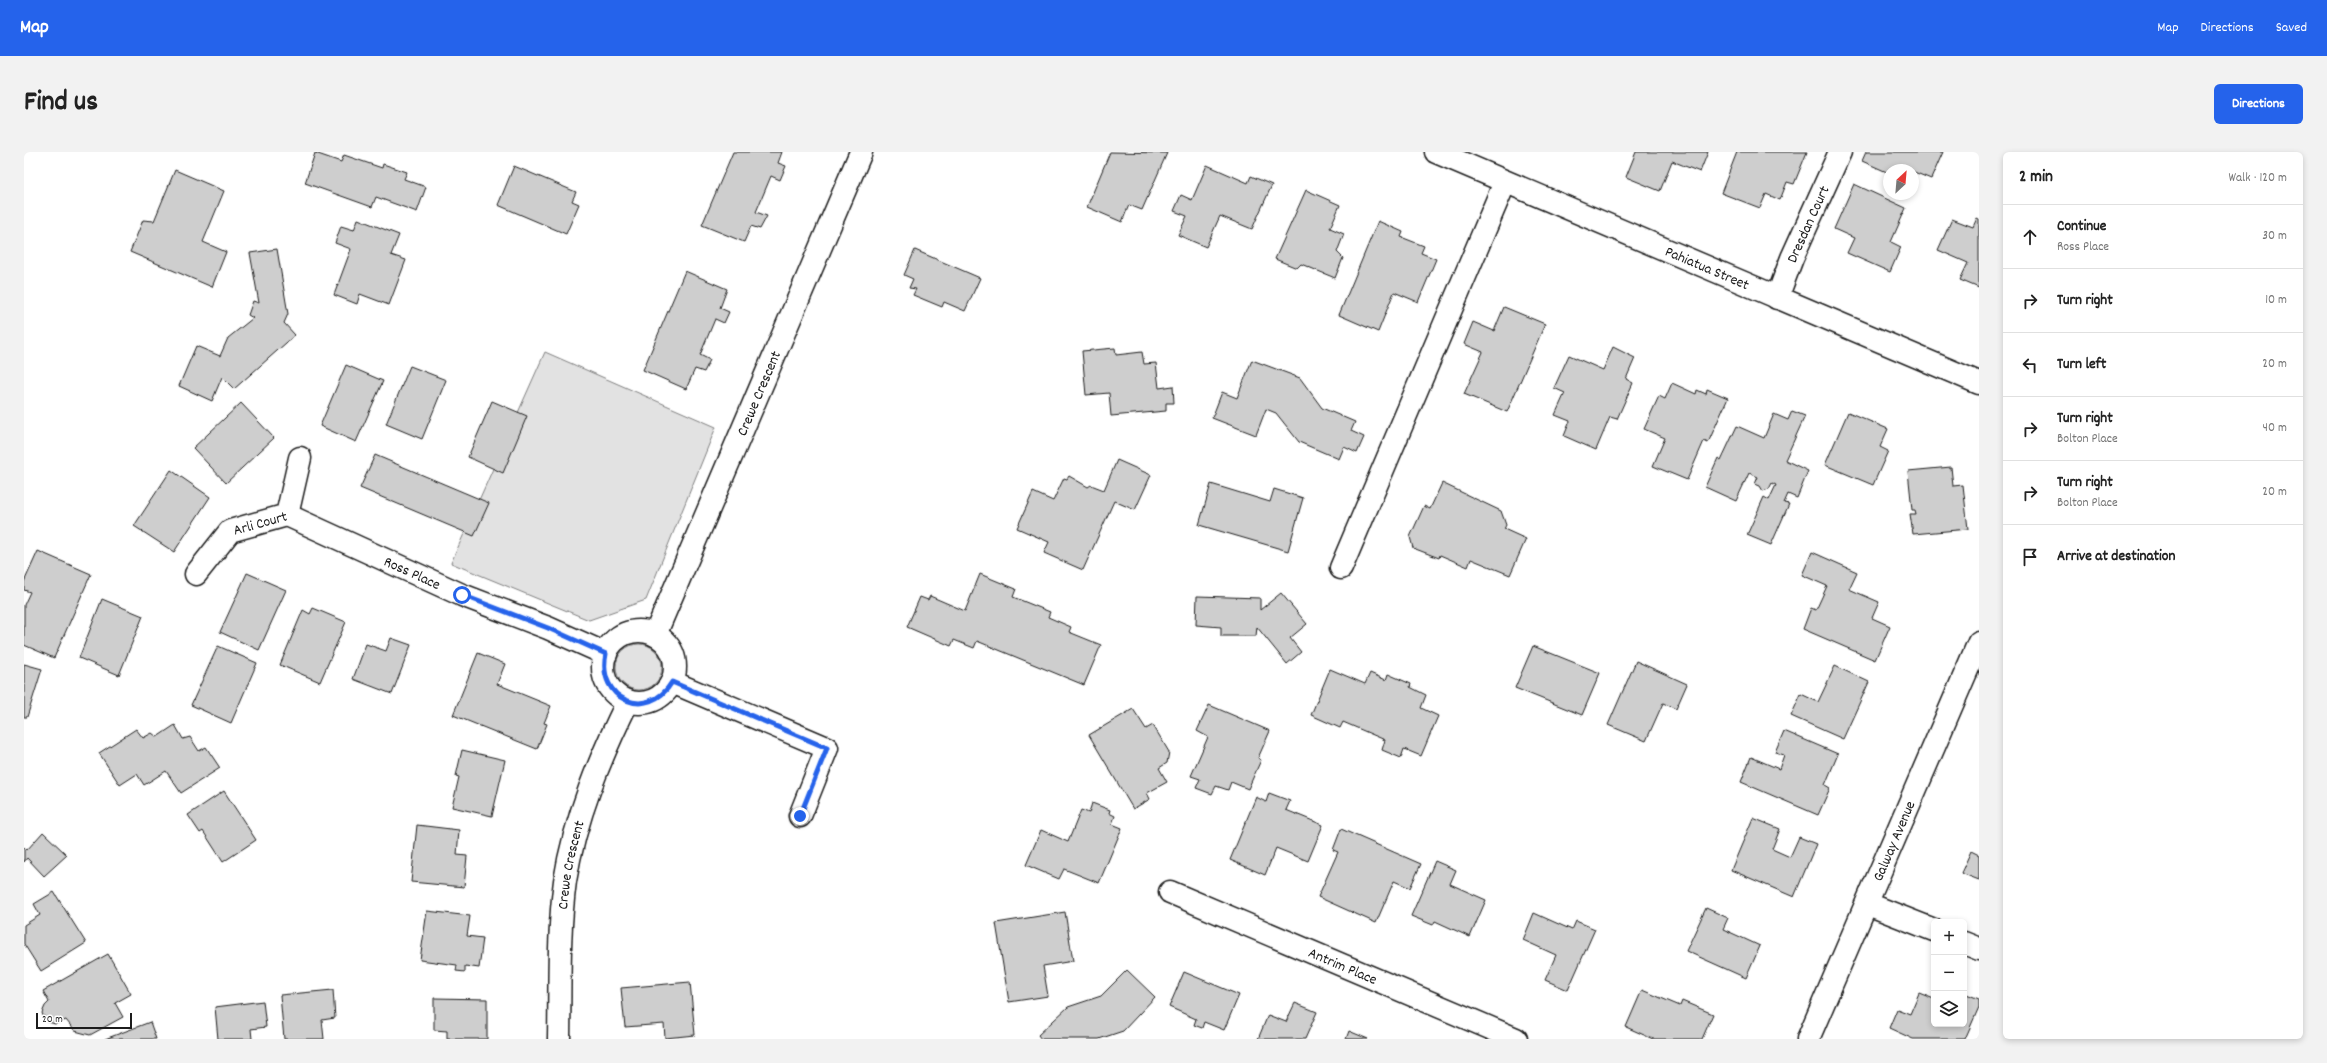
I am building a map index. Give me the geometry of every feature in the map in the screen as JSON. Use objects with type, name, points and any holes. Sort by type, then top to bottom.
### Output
[{"type":"street","name":"Crewe Crescent","points":[[655,635],[861,152]]},
{"type":"street","name":"Pahiatua Street","points":[[1436,152],[1979,383]]},
{"type":"street","name":"Dresdan Court","points":[[1777,298],[1792,258],[1840,152]]},
{"type":"street","points":[[1341,568],[1505,182]]},
{"type":"street","name":"Arli Court","points":[[196,574],[230,531],[287,515],[300,458]]},
{"type":"street","name":"Ross Place","points":[[287,515],[462,595],[548,628],[606,654]]},
{"type":"street","points":[[632,632],[644,632],[655,635],[664,641],[673,655],[675,671],[672,682],[667,691],[658,698],[638,703],[628,701],[617,696],[605,677],[603,666],[606,654],[612,644],[621,637],[632,632]]},
{"type":"street","name":"Galway Avenue","points":[[1808,1039],[1868,904],[1979,642]]},
{"type":"street","points":[[672,682],[827,748],[800,816]]},
{"type":"street","name":"Crewe Crescent","points":[[559,1039],[561,932],[566,881],[586,796],[604,750],[628,701]]},
{"type":"street","name":"Antrim Place","points":[[1170,892],[1516,1039]]},
{"type":"street","points":[[1868,904],[1931,929]]},
{"type":"street","points":[[1967,944],[1979,949]]},
{"type":"shaded area","points":[[545,352],[716,427],[646,600],[589,620],[451,563]]},
{"type":"shaded area","points":[[639,644],[652,648],[658,654],[662,667],[658,680],[652,686],[639,690],[626,686],[620,680],[616,667],[620,654],[626,648]]},
{"type":"building","points":[[733,152],[782,152],[778,163],[786,166],[780,180],[771,176],[756,212],[767,216],[760,229],[751,226],[744,242],[702,225]]},
{"type":"building","points":[[1110,152],[1167,153],[1142,210],[1129,205],[1122,222],[1087,207]]},
{"type":"building","points":[[1636,152],[1708,152],[1700,172],[1672,161],[1660,191],[1626,177]]},
{"type":"building","points":[[1737,152],[1807,152],[1794,184],[1787,182],[1780,200],[1766,194],[1760,208],[1721,193]]},
{"type":"building","points":[[1866,152],[1943,152],[1931,179],[1919,174],[1919,164],[1883,164],[1883,170],[1862,161]]},
{"type":"building","points":[[315,153],[341,162],[344,155],[382,168],[383,164],[407,172],[404,179],[426,187],[417,212],[376,197],[372,207],[305,183]]},
{"type":"building","points":[[1207,165],[1248,183],[1251,176],[1272,185],[1252,229],[1220,216],[1206,247],[1178,235],[1187,216],[1174,211],[1181,195],[1192,200]]},
{"type":"building","points":[[514,166],[576,192],[572,201],[579,204],[566,234],[498,205]]},
{"type":"building","points":[[175,170],[224,191],[203,242],[226,252],[212,287],[130,252],[143,220],[154,221]]},
{"type":"building","points":[[1854,184],[1883,197],[1883,200],[1889,200],[1906,208],[1891,242],[1901,247],[1890,272],[1847,253],[1854,238],[1834,229]]},
{"type":"building","points":[[1306,190],[1340,205],[1330,228],[1344,234],[1337,252],[1343,258],[1335,278],[1301,264],[1297,268],[1275,259]]},
{"type":"building","points":[[1977,218],[1979,219],[1979,288],[1960,280],[1968,263],[1938,250],[1952,219],[1973,227]]},
{"type":"building","points":[[358,219],[399,235],[391,255],[406,260],[389,305],[360,294],[357,304],[334,295],[351,249],[335,243],[341,226],[354,230]]},
{"type":"building","points":[[1378,221],[1403,232],[1401,237],[1424,246],[1421,253],[1436,259],[1418,302],[1394,292],[1378,332],[1339,315]]},
{"type":"building","points":[[277,249],[288,314],[284,323],[295,335],[234,389],[222,377],[212,401],[179,386],[196,346],[220,356],[228,338],[253,318],[248,315],[253,301],[259,303],[250,253]]},
{"type":"building","points":[[915,250],[980,278],[965,311],[944,302],[942,307],[913,295],[916,289],[909,288],[913,279],[904,275]]},
{"type":"building","points":[[685,271],[727,289],[720,308],[729,312],[724,323],[715,319],[700,355],[710,360],[704,372],[695,369],[686,389],[643,370]]},
{"type":"building","points":[[1504,307],[1545,324],[1507,412],[1464,394],[1483,352],[1464,344],[1473,322],[1494,331]]},
{"type":"building","points":[[1613,347],[1635,358],[1626,379],[1633,383],[1617,419],[1610,417],[1596,450],[1564,436],[1570,421],[1555,415],[1565,393],[1554,388],[1569,355],[1603,370]]},
{"type":"building","points":[[1115,348],[1116,355],[1142,352],[1144,364],[1156,363],[1159,388],[1173,386],[1174,403],[1166,403],[1166,411],[1111,416],[1109,393],[1086,395],[1082,351]]},
{"type":"building","points":[[1252,360],[1300,378],[1322,408],[1355,422],[1351,431],[1364,437],[1357,453],[1344,447],[1339,459],[1299,442],[1276,413],[1266,409],[1256,435],[1212,418],[1222,392],[1237,398]]},
{"type":"building","points":[[346,365],[383,381],[356,442],[320,426]]},
{"type":"building","points":[[410,366],[446,380],[422,439],[386,424]]},
{"type":"building","points":[[1672,383],[1696,394],[1697,390],[1706,394],[1707,389],[1728,398],[1708,443],[1704,441],[1687,480],[1653,466],[1665,438],[1644,429],[1659,396],[1665,399]]},
{"type":"building","points":[[492,401],[527,416],[503,473],[468,457]]},
{"type":"building","points":[[241,403],[274,438],[226,483],[193,448]]},
{"type":"building","points":[[1792,411],[1805,416],[1785,460],[1808,471],[1797,498],[1788,494],[1784,503],[1789,504],[1771,545],[1747,535],[1764,497],[1769,500],[1776,485],[1772,483],[1769,489],[1763,491],[1760,486],[1755,484],[1758,477],[1749,473],[1736,501],[1705,487],[1718,458],[1721,460],[1737,426],[1764,438],[1774,414],[1788,420]]},
{"type":"building","points":[[1848,412],[1888,429],[1880,447],[1888,451],[1873,485],[1825,465]]},
{"type":"building","points":[[375,455],[489,503],[474,536],[360,488]]},
{"type":"building","points":[[1117,460],[1151,475],[1135,510],[1114,501],[1083,570],[1044,553],[1049,542],[1017,528],[1033,492],[1053,501],[1064,478],[1067,479],[1069,476],[1088,487],[1091,485],[1104,490]]},
{"type":"building","points":[[1951,467],[1953,486],[1963,485],[1968,529],[1913,534],[1910,514],[1916,514],[1915,510],[1912,510],[1908,471]]},
{"type":"building","points":[[171,470],[210,497],[174,552],[134,526]]},
{"type":"building","points":[[1442,483],[1501,511],[1506,525],[1504,529],[1526,539],[1510,575],[1471,559],[1468,567],[1440,555],[1439,558],[1413,548],[1410,537],[1424,506],[1430,509]]},
{"type":"building","points":[[1211,484],[1270,502],[1274,489],[1303,498],[1288,551],[1199,525]]},
{"type":"building","points":[[38,551],[91,574],[54,658],[24,645],[24,605],[30,592],[24,590],[24,582]]},
{"type":"building","points":[[1812,552],[1857,572],[1849,589],[1879,602],[1872,618],[1890,626],[1875,660],[1803,629],[1811,608],[1816,610],[1827,586],[1802,575]]},
{"type":"building","points":[[247,573],[286,590],[259,650],[220,632]]},
{"type":"building","points":[[980,574],[1016,589],[1013,597],[1050,612],[1048,617],[1071,627],[1069,632],[1101,645],[1084,685],[977,641],[974,648],[954,640],[951,646],[907,627],[920,597],[928,600],[930,596],[965,611]]},
{"type":"building","points":[[1281,593],[1307,624],[1290,638],[1301,652],[1287,664],[1257,627],[1256,636],[1221,636],[1221,627],[1196,625],[1197,596],[1260,598],[1260,610]]},
{"type":"building","points":[[102,599],[143,616],[119,675],[79,658]]},
{"type":"building","points":[[313,608],[346,622],[320,682],[280,665],[303,610],[310,614]]},
{"type":"building","points":[[391,638],[411,645],[392,694],[353,679],[366,644],[386,651]]},
{"type":"building","points":[[218,646],[257,663],[231,723],[191,705]]},
{"type":"building","points":[[1533,646],[1600,673],[1582,715],[1515,688]]},
{"type":"building","points":[[478,653],[505,664],[497,684],[551,706],[544,723],[547,724],[537,749],[453,715]]},
{"type":"building","points":[[1636,661],[1687,684],[1676,709],[1663,703],[1646,741],[1608,725]]},
{"type":"building","points":[[24,664],[42,669],[27,717],[24,717]]},
{"type":"building","points":[[1835,666],[1869,682],[1843,739],[1791,716],[1801,694],[1818,702]]},
{"type":"building","points":[[1330,669],[1365,684],[1370,673],[1386,680],[1388,674],[1411,684],[1410,687],[1426,695],[1421,708],[1438,716],[1421,756],[1404,749],[1401,758],[1382,750],[1385,740],[1343,722],[1340,728],[1311,715]]},
{"type":"building","points":[[1209,705],[1270,731],[1258,758],[1261,760],[1248,789],[1231,782],[1228,790],[1216,786],[1212,794],[1196,788],[1200,779],[1191,776],[1208,737],[1197,731]]},
{"type":"building","points":[[1133,709],[1146,729],[1153,725],[1169,752],[1167,763],[1159,768],[1167,782],[1147,793],[1150,799],[1133,809],[1089,735]]},
{"type":"building","points":[[175,725],[183,739],[190,737],[199,751],[206,747],[220,768],[181,793],[166,771],[144,785],[137,774],[120,785],[99,753],[136,729],[143,738],[152,733],[157,737]]},
{"type":"building","points":[[1784,731],[1838,754],[1825,785],[1830,788],[1818,815],[1741,782],[1751,757],[1779,769],[1784,755],[1775,752]]},
{"type":"building","points":[[462,750],[505,760],[492,816],[452,807],[459,777],[456,776]]},
{"type":"building","points":[[224,791],[256,840],[223,862],[203,831],[200,833],[188,815]]},
{"type":"building","points":[[1269,793],[1290,801],[1286,810],[1323,825],[1308,861],[1276,848],[1265,875],[1230,860],[1256,797],[1266,802]]},
{"type":"building","points":[[1092,803],[1110,810],[1109,813],[1115,816],[1112,824],[1122,828],[1099,883],[1064,869],[1059,879],[1026,865],[1041,830],[1068,842],[1081,810],[1089,813]]},
{"type":"building","points":[[1753,818],[1780,829],[1772,849],[1790,857],[1799,837],[1816,844],[1794,897],[1731,870]]},
{"type":"building","points":[[417,825],[459,830],[457,855],[467,856],[464,887],[411,882]]},
{"type":"building","points":[[1341,829],[1421,864],[1410,888],[1394,881],[1376,923],[1318,897],[1338,852],[1333,850]]},
{"type":"building","points":[[43,832],[67,855],[44,876],[27,858],[24,862],[24,847],[27,850]]},
{"type":"building","points":[[1971,851],[1979,855],[1979,880],[1961,873]]},
{"type":"building","points":[[1435,861],[1456,870],[1450,884],[1486,900],[1470,937],[1435,921],[1433,925],[1411,916]]},
{"type":"building","points":[[54,892],[86,943],[41,971],[24,944],[24,925],[40,915],[34,904]]},
{"type":"building","points":[[1706,908],[1728,918],[1723,929],[1760,946],[1746,978],[1686,951]]},
{"type":"building","points":[[427,911],[470,916],[467,936],[483,938],[479,968],[465,966],[465,972],[456,971],[457,965],[420,960]]},
{"type":"building","points":[[1065,912],[1073,961],[1043,966],[1048,996],[1009,1002],[996,923]]},
{"type":"building","points":[[1534,913],[1572,930],[1576,921],[1595,929],[1568,990],[1545,980],[1556,955],[1523,940]]},
{"type":"building","points":[[108,954],[131,994],[115,1003],[123,1017],[90,1035],[75,1031],[66,1020],[55,1024],[45,1021],[42,1013],[45,1006],[49,1002],[43,991]]},
{"type":"building","points":[[1127,970],[1155,997],[1123,1031],[1099,1039],[1041,1039],[1038,1035],[1068,1007],[1101,996]]},
{"type":"building","points":[[1184,972],[1239,995],[1224,1030],[1204,1022],[1202,1028],[1194,1025],[1196,1019],[1169,1007]]},
{"type":"building","points":[[690,982],[695,1035],[665,1038],[664,1024],[625,1027],[621,988]]},
{"type":"building","points":[[333,990],[335,1018],[322,1020],[324,1039],[284,1039],[280,995]]},
{"type":"building","points":[[1642,990],[1680,1006],[1682,1001],[1713,1014],[1702,1039],[1653,1039],[1626,1027]]},
{"type":"building","points":[[1919,993],[1931,998],[1931,1027],[1967,1027],[1967,994],[1979,999],[1979,1007],[1965,1039],[1913,1039],[1889,1028],[1897,1009],[1910,1014]]},
{"type":"building","points":[[434,998],[487,999],[487,1039],[447,1039],[447,1031],[434,1030]]},
{"type":"building","points":[[263,1001],[266,1027],[251,1029],[252,1039],[218,1039],[215,1007]]},
{"type":"building","points":[[1295,1003],[1317,1012],[1305,1039],[1258,1039],[1268,1015],[1286,1022]]},
{"type":"building","points":[[150,1022],[156,1039],[105,1039]]},
{"type":"building","points":[[1349,1031],[1368,1039],[1346,1039]]},
{"type":"route","points":[[462,595],[548,628],[606,654],[603,666],[605,677],[617,696],[628,701],[638,703],[649,702],[658,698],[667,691],[672,682],[827,748],[800,816]]}]
